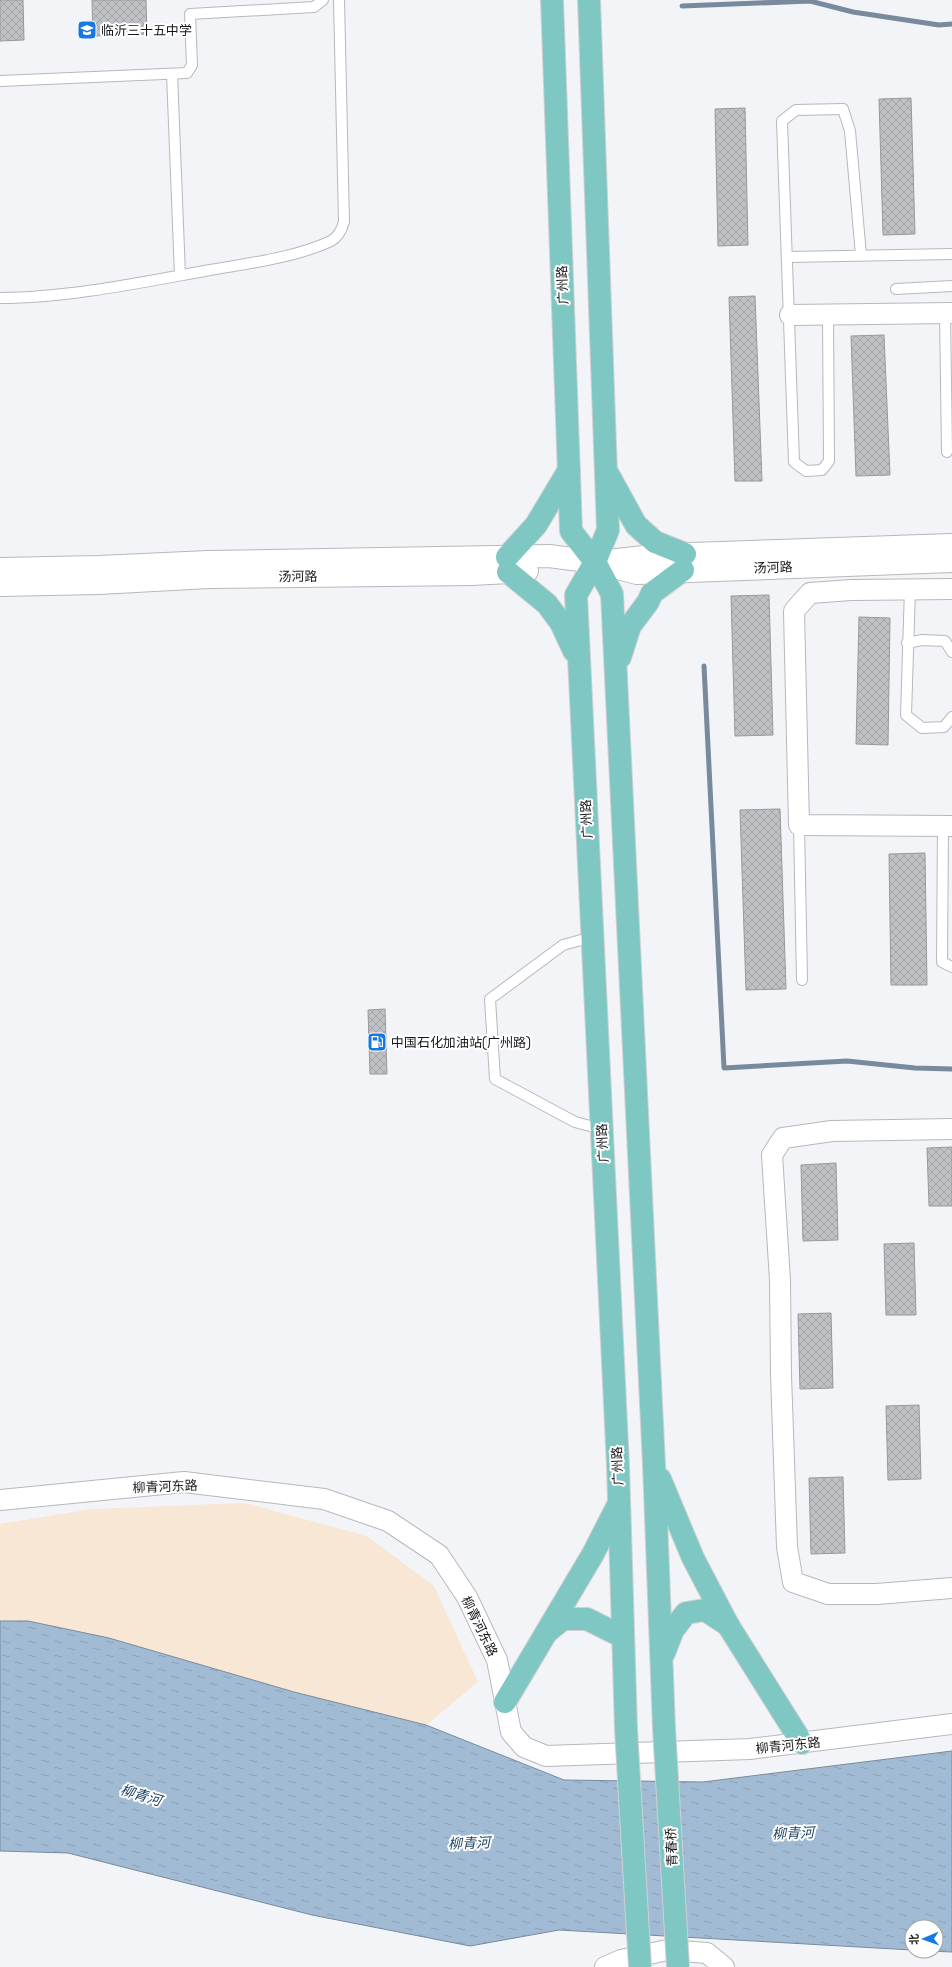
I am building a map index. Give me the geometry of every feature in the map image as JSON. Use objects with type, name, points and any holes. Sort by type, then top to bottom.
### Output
[{"type":"main road","name":"广州路","points":[[552,0],[571,531],[595,562],[612,594],[654,1465],[664,1728]]},
{"type":"main road","name":"广州路","points":[[589,0],[608,530],[595,562],[576,595],[619,1504],[626,1729],[640,1967]]},
{"type":"main road","points":[[606,469],[636,525],[655,542],[684,562],[652,593],[648,602],[630,626],[616,667]]},
{"type":"main road","points":[[569,470],[536,526],[508,564],[547,604],[562,623],[579,662]]},
{"type":"main road","points":[[654,1465],[693,1558],[728,1625],[802,1743]]},
{"type":"main road","points":[[504,1702],[547,1632],[619,1504]]},
{"type":"main road","points":[[662,1659],[673,1630],[686,1613],[705,1610],[728,1625]]},
{"type":"main road","points":[[547,1632],[563,1619],[587,1619],[623,1637]]},
{"type":"main road","name":"青春桥","points":[[664,1728],[678,1967]]},
{"type":"street","points":[[790,315],[948,313]]},
{"type":"street","name":"汤河路","points":[[0,585],[99,583],[508,564],[549,556],[595,562],[637,573],[684,562],[952,545]]},
{"type":"street","name":"汤河路","points":[[0,569],[99,567],[223,561],[508,564]]},
{"type":"street","name":"汤河路","points":[[684,562],[952,561]]},
{"type":"street","points":[[947,826],[799,825],[794,611],[810,593],[851,590],[952,589]]},
{"type":"street","points":[[952,1129],[832,1131],[782,1138],[772,1155],[780,1280],[781,1375],[787,1547],[793,1582],[828,1594],[877,1594],[952,1588]]},
{"type":"street","name":"柳青河东路","points":[[0,1500],[184,1482],[324,1499],[388,1521],[439,1555],[467,1597],[497,1660],[511,1732],[524,1747],[546,1756],[750,1749],[952,1724]]},
{"type":"street","points":[[605,1967],[621,1960],[667,1950],[707,1953],[724,1967]]},
{"type":"lane","points":[[0,80],[187,74],[192,64],[190,14],[314,7],[323,0]]},
{"type":"lane","points":[[0,298],[61,294],[180,275],[281,257],[332,240],[340,232],[344,222],[338,0]]},
{"type":"lane","points":[[172,74],[180,275]]},
{"type":"lane","points":[[828,315],[829,461],[822,470],[806,471],[794,462],[788,257],[782,121],[796,110],[843,109],[850,131],[861,255]]},
{"type":"lane","points":[[788,257],[952,254]]},
{"type":"lane","points":[[896,289],[952,286]]},
{"type":"lane","points":[[947,452],[948,313]]},
{"type":"lane","points":[[910,589],[907,643],[906,715],[922,728],[944,727],[952,716]]},
{"type":"lane","points":[[907,643],[922,640],[945,641],[952,652]]},
{"type":"lane","points":[[799,825],[802,980]]},
{"type":"lane","points":[[947,826],[948,870],[942,962],[952,967]]},
{"type":"lane","points":[[592,937],[563,944],[490,999],[495,1079],[575,1122],[601,1129]]},
{"type":"shaded area","points":[[245,1503],[367,1536],[434,1586],[478,1682],[426,1725],[294,1692],[109,1638],[28,1621],[0,1621],[0,1524],[92,1509]]},
{"type":"water","name":"柳青河","points":[[0,1621],[28,1621],[109,1638],[294,1692],[426,1725],[564,1780],[703,1782],[952,1751],[952,1952],[944,1952],[944,1919],[904,1919],[904,1950],[559,1930],[470,1946],[312,1915],[68,1853],[0,1851]]},
{"type":"building","points":[[0,0],[23,0],[24,40],[0,41]]},
{"type":"building","points":[[92,0],[146,0],[147,34],[93,36]]},
{"type":"building","points":[[911,98],[915,234],[883,235],[879,99]]},
{"type":"building","points":[[745,108],[748,245],[718,246],[715,109]]},
{"type":"building","points":[[755,296],[762,481],[735,481],[729,297]]},
{"type":"building","points":[[884,335],[890,475],[856,476],[851,336]]},
{"type":"building","points":[[769,595],[773,735],[735,736],[731,596]]},
{"type":"building","points":[[859,617],[890,618],[888,745],[856,744]]},
{"type":"building","points":[[780,809],[786,989],[746,990],[740,810]]},
{"type":"building","points":[[925,853],[927,985],[891,985],[889,854]]},
{"type":"building","name":"中国石化加油站(广州路)","points":[[385,1009],[387,1074],[370,1074],[368,1010]]},
{"type":"building","points":[[952,1147],[952,1206],[929,1206],[927,1148]]},
{"type":"building","points":[[836,1163],[838,1240],[803,1241],[801,1165]]},
{"type":"building","points":[[914,1243],[916,1315],[886,1315],[884,1244]]},
{"type":"building","points":[[831,1313],[833,1388],[800,1389],[798,1314]]},
{"type":"building","points":[[919,1405],[921,1479],[888,1480],[886,1406]]},
{"type":"building","points":[[843,1477],[845,1553],[811,1554],[809,1478]]},
{"type":"waterway","points":[[682,6],[810,1],[853,12],[939,25],[952,24]]},
{"type":"waterway","points":[[704,666],[724,1068],[847,1061],[915,1068],[952,1069]]},
{"type":"place","name":"临沂三十五中学","points":[[87,30]]},
{"type":"place","name":"中国石化加油站(广州路)","points":[[377,1042]]}]
